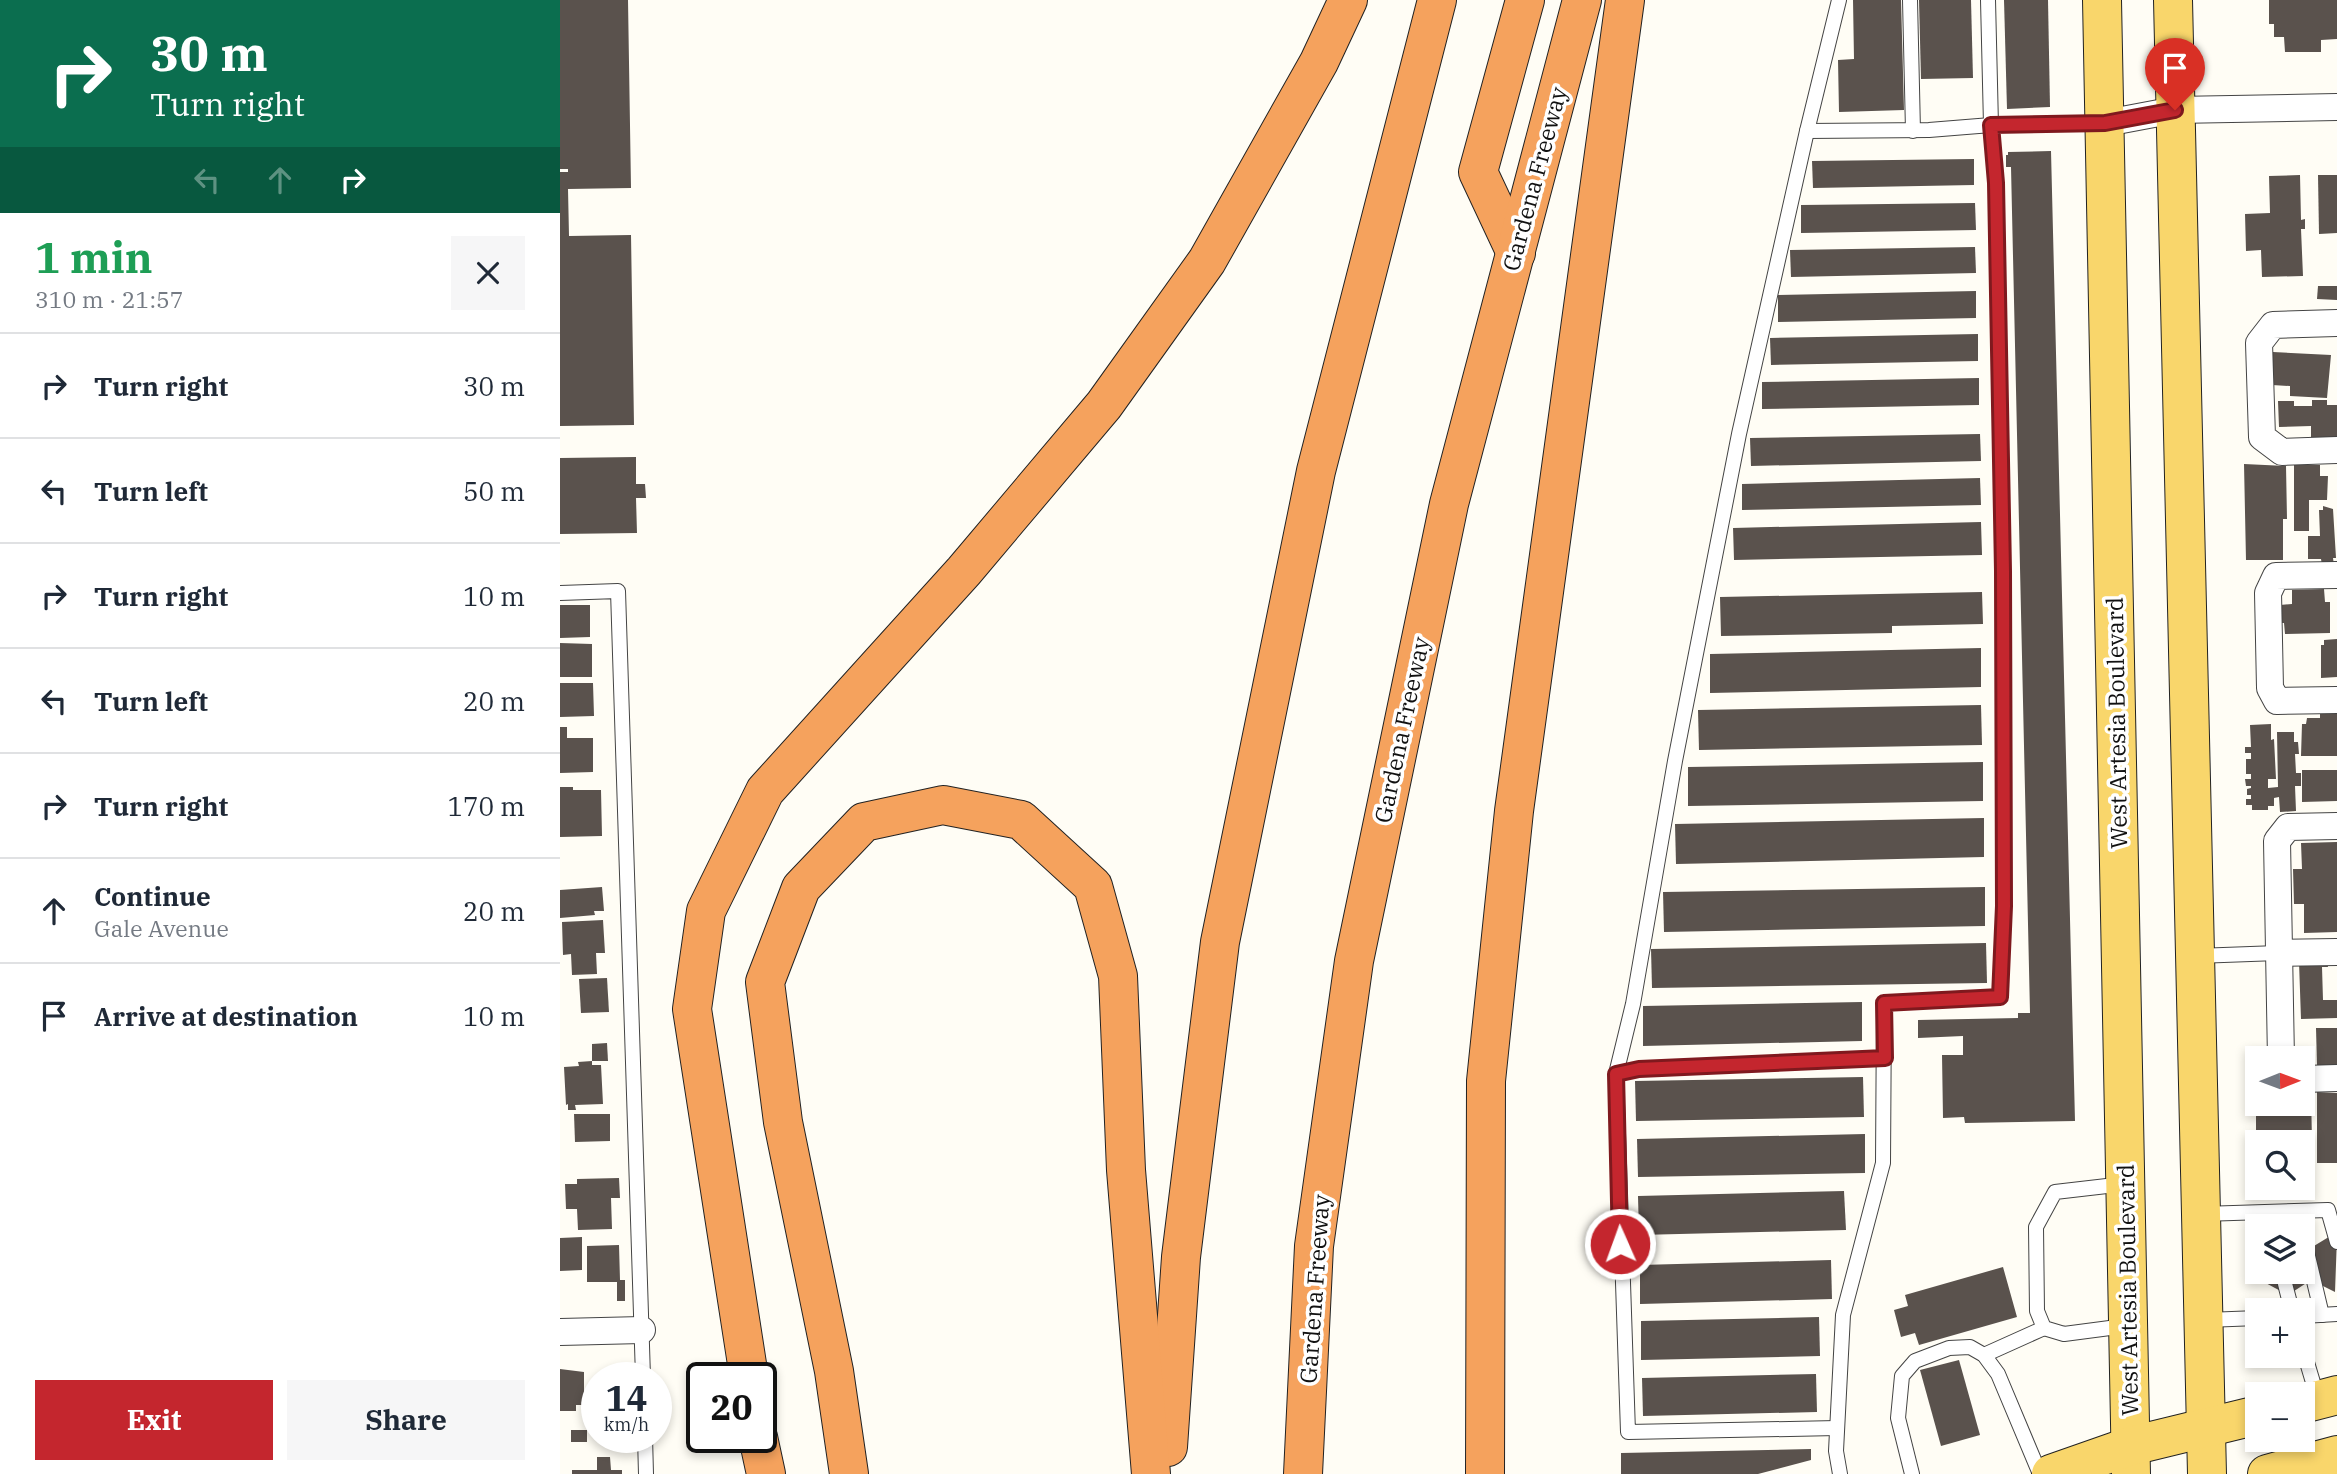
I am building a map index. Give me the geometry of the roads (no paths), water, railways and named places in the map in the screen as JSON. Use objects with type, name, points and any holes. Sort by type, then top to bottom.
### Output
[{"type":"highway","points":[[747,1362],[692,1009],[706,911],[765,791],[964,571],[1095,416],[1207,261],[1319,62],[1348,0]]},
{"type":"highway","points":[[1166,1474],[1181,1257],[1220,942],[1317,471],[1437,0]]},
{"type":"highway","points":[[1516,253],[1478,172],[1525,0]]},
{"type":"highway","name":"Gardena Freeway","points":[[1303,1474],[1314,1246],[1354,961],[1450,504],[1582,0]]},
{"type":"highway","points":[[1485,1474],[1486,1081],[1514,811],[1625,0]]},
{"type":"highway","points":[[849,1474],[834,1371],[783,1122],[765,982],[801,888],[864,822],[943,805],[1021,820],[1093,886],[1118,976],[1126,1170],[1151,1474]]},
{"type":"highway","points":[[761,1453],[765,1474]]},
{"type":"main road","name":"West Artesia Boulevard","points":[[2102,0],[2131,1460]]},
{"type":"main road","points":[[2173,0],[2207,1474]]},
{"type":"main road","points":[[2051,1474],[2131,1460],[2205,1427],[2245,1418]]},
{"type":"main road","points":[[2267,1474],[2337,1455]]},
{"type":"street","points":[[2105,123],[2175,110],[2337,107]]},
{"type":"street","points":[[2337,323],[2273,325],[2259,343],[2262,437],[2283,452],[2337,450]]},
{"type":"street","points":[[2337,575],[2276,576],[2268,593],[2270,688],[2277,701],[2337,700]]},
{"type":"street","points":[[2281,1046],[2277,841],[2288,827],[2337,826]]},
{"type":"street","points":[[2278,953],[2337,951]]},
{"type":"street","points":[[2315,1079],[2337,1078]]},
{"type":"street","points":[[560,1332],[642,1330]]},
{"type":"lane","points":[[1837,1428],[1628,1432],[1616,1074],[1633,1004],[1675,761],[1739,434],[1839,0]]},
{"type":"lane","points":[[1910,0],[1913,131]]},
{"type":"lane","points":[[1840,1474],[1836,1451],[1843,1315],[1883,1163],[1884,1003],[2000,997],[2004,906],[2003,585],[1996,183],[1991,125],[1988,0]]},
{"type":"lane","points":[[1807,131],[1913,131],[1991,125],[2105,123]]},
{"type":"lane","points":[[560,593],[618,591],[643,1362]]},
{"type":"lane","points":[[2195,956],[2278,953]]},
{"type":"lane","points":[[1616,1074],[1639,1069],[1885,1058]]},
{"type":"lane","points":[[2044,1328],[2037,1311],[2036,1227],[2055,1192],[2126,1183]]},
{"type":"lane","points":[[2288,1214],[2328,1210],[2337,1242]]},
{"type":"lane","points":[[2200,1214],[2245,1218]]},
{"type":"lane","points":[[2315,1270],[2330,1314]]},
{"type":"lane","points":[[2203,1320],[2245,1318]]},
{"type":"lane","points":[[1984,1355],[2044,1328],[2064,1335],[2128,1325]]},
{"type":"lane","points":[[1912,1474],[1898,1418],[1902,1376],[1915,1361],[1949,1348],[1970,1347],[1984,1355],[1998,1374],[2040,1474]]},
{"type":"lane","points":[[2309,1368],[2319,1400]]},
{"type":"lane","points":[[645,1453],[646,1474]]}]
